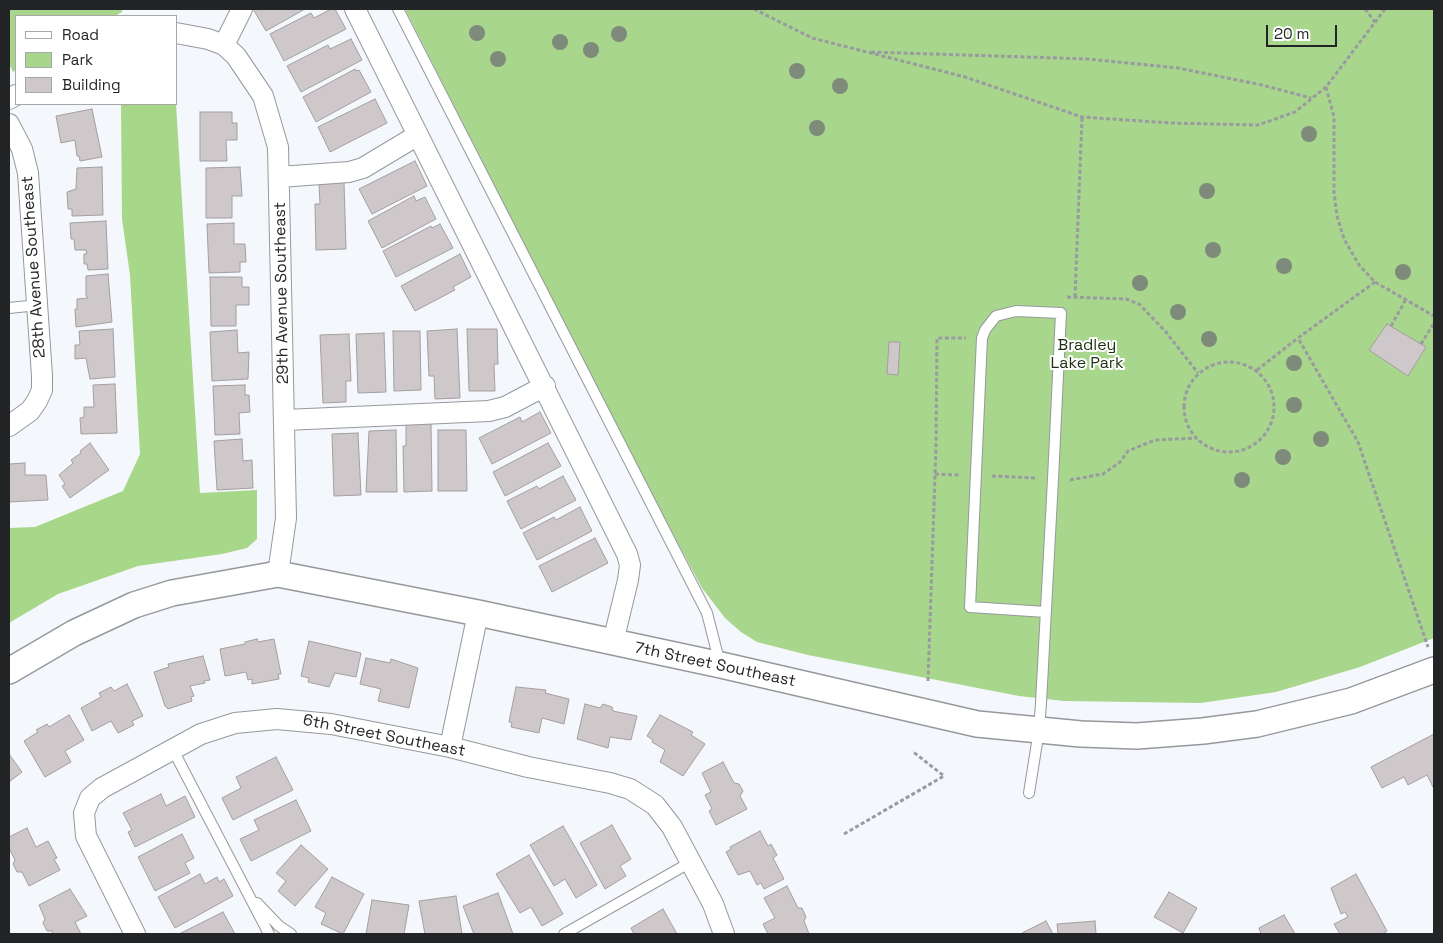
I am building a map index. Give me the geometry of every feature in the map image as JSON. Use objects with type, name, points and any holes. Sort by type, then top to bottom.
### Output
[{"type":"street","points":[[178,33],[216,42],[242,9]]},
{"type":"street","points":[[355,9],[628,554],[630,565],[628,580],[613,642]]},
{"type":"street","name":"29th Avenue Southeast","points":[[216,42],[240,62],[262,96],[278,147],[286,518],[278,574]]},
{"type":"street","name":"28th Avenue Southeast","points":[[9,124],[22,149],[28,173],[42,390],[30,411],[9,426]]},
{"type":"street","points":[[279,177],[349,172],[363,168],[418,135]]},
{"type":"street","points":[[285,420],[489,411],[505,407],[544,386]]},
{"type":"street","name":"7th Street Southeast","points":[[9,671],[74,633],[134,605],[172,593],[278,574],[478,612],[721,665],[977,724],[1039,730],[1137,736],[1203,731],[1257,724],[1351,701],[1431,659]]},
{"type":"street","points":[[450,747],[478,612]]},
{"type":"street","name":"6th Street Southeast","points":[[135,934],[86,836],[84,813],[90,798],[102,788],[172,748],[218,727],[248,720],[277,719],[331,724],[450,747],[610,783],[647,799],[666,817],[691,862]]},
{"type":"street","points":[[691,862],[716,912],[724,934]]},
{"type":"lane","points":[[398,9],[707,613],[721,665]]},
{"type":"lane","points":[[9,308],[38,305]]},
{"type":"lane","points":[[1029,793],[1039,730],[1046,612],[1061,313],[1006,312],[996,316],[985,330],[982,338],[970,607],[1046,612]]},
{"type":"lane","points":[[172,748],[270,934]]},
{"type":"lane","points":[[564,934],[691,862]]},
{"type":"lane","points":[[248,894],[279,926],[291,934]]},
{"type":"path","points":[[754,9],[812,38],[965,77],[1082,116],[1172,123],[1258,124],[1295,112],[1326,87],[1385,9]]},
{"type":"path","points":[[1365,9],[1375,22]]},
{"type":"path","points":[[863,51],[1088,59],[1169,68],[1262,85],[1311,98]]},
{"type":"path","points":[[1326,87],[1334,117],[1334,192],[1337,216],[1348,245],[1360,265],[1375,282],[1434,316]]},
{"type":"path","points":[[1082,116],[1075,297],[1126,299],[1139,304],[1166,331],[1198,373]]},
{"type":"path","points":[[1257,370],[1375,282]]},
{"type":"path","points":[[1391,326],[1406,301]]},
{"type":"path","points":[[1421,344],[1434,323]]},
{"type":"path","points":[[928,681],[936,446],[937,338],[945,338]]},
{"type":"path","points":[[1298,338],[1358,442],[1431,659]]},
{"type":"path","points":[[1220,363],[1244,365],[1257,370],[1265,379],[1270,391],[1273,417],[1268,429],[1260,440],[1250,448],[1237,452],[1212,449],[1192,432],[1185,415],[1184,396],[1189,384],[1198,373],[1220,363]]},
{"type":"path","points":[[844,834],[944,776],[912,751]]},
{"type":"green space","points":[[9,9],[122,9],[122,12],[117,15],[15,15],[15,71],[13,72],[9,64]]},
{"type":"green space","name":"Bradley Lake Park","points":[[405,9],[1434,9],[1434,638],[1360,667],[1276,692],[1201,703],[1064,701],[1019,696],[808,655],[757,642],[741,632],[725,618],[702,588],[638,469]]},
{"type":"green space","points":[[121,105],[176,105],[200,493],[257,490],[257,539],[247,548],[222,554],[138,566],[58,594],[9,623],[9,528],[35,527],[123,491],[140,454],[130,275],[122,219]]},
{"type":"green space","points":[[1434,534],[1434,638],[1433,639],[1405,550]]},
{"type":"building","points":[[253,9],[305,9],[266,31]]},
{"type":"building","points":[[331,9],[335,9],[346,29],[284,61],[270,34],[311,13],[314,18]]},
{"type":"building","points":[[351,39],[362,60],[301,92],[287,66],[328,45],[330,49]]},
{"type":"building","points":[[355,69],[356,71],[359,70],[371,92],[316,122],[303,97]]},
{"type":"building","points":[[375,99],[387,123],[330,152],[318,127]]},
{"type":"building","points":[[92,109],[102,157],[80,161],[79,156],[77,156],[75,140],[61,143],[56,116]]},
{"type":"building","points":[[200,112],[232,112],[232,123],[237,123],[237,140],[226,140],[227,161],[200,161]]},
{"type":"building","points":[[415,161],[427,186],[372,214],[359,189]]},
{"type":"building","points":[[102,167],[103,215],[72,216],[72,209],[68,209],[67,192],[76,189],[77,168]]},
{"type":"building","points":[[240,167],[242,196],[232,196],[232,218],[206,218],[206,168]]},
{"type":"building","points":[[344,182],[346,249],[316,250],[315,204],[320,204],[319,183]]},
{"type":"building","points":[[414,196],[416,201],[425,197],[436,219],[382,248],[368,221]]},
{"type":"building","points":[[106,221],[108,269],[88,270],[87,264],[84,264],[84,254],[87,254],[86,250],[75,250],[74,239],[71,239],[70,223]]},
{"type":"building","points":[[234,223],[234,244],[245,244],[246,262],[240,262],[240,272],[209,273],[207,224]]},
{"type":"building","points":[[440,224],[453,248],[396,277],[383,251],[431,226],[432,228]]},
{"type":"building","points":[[460,254],[471,277],[453,287],[455,290],[415,311],[401,286]]},
{"type":"building","points":[[108,274],[112,322],[76,327],[75,309],[77,309],[77,299],[88,298],[86,296],[86,276]]},
{"type":"building","points":[[210,277],[242,277],[242,287],[249,287],[249,305],[236,305],[236,326],[211,326]]},
{"type":"building","points":[[1387,324],[1426,347],[1408,376],[1369,350]]},
{"type":"building","points":[[113,329],[115,377],[90,379],[86,358],[75,359],[75,345],[80,345],[79,331]]},
{"type":"building","points":[[457,329],[460,398],[435,399],[434,376],[429,376],[427,331]]},
{"type":"building","points":[[467,329],[497,329],[498,364],[494,364],[495,391],[469,391]]},
{"type":"building","points":[[237,330],[238,353],[249,352],[248,379],[212,381],[210,332]]},
{"type":"building","points":[[393,331],[420,331],[421,390],[394,391]]},
{"type":"building","points":[[384,333],[386,392],[358,393],[356,334]]},
{"type":"building","points":[[349,334],[351,381],[346,381],[346,402],[323,403],[320,335]]},
{"type":"building","points":[[889,342],[900,342],[898,375],[887,374]]},
{"type":"building","points":[[115,384],[117,433],[81,434],[80,418],[84,417],[84,407],[94,407],[93,385]]},
{"type":"building","points":[[245,385],[245,395],[249,395],[250,412],[239,413],[240,434],[215,435],[213,386]]},
{"type":"building","points":[[540,412],[551,433],[492,464],[479,438],[520,417],[522,422]]},
{"type":"building","points":[[406,423],[431,423],[432,491],[404,492],[403,446],[406,446]]},
{"type":"building","points":[[396,430],[397,492],[366,492],[369,431]]},
{"type":"building","points":[[438,430],[466,430],[467,491],[438,491]]},
{"type":"building","points":[[358,433],[361,495],[334,496],[332,434]]},
{"type":"building","points":[[242,439],[243,461],[252,460],[253,488],[217,490],[214,441]]},
{"type":"building","points":[[90,443],[109,470],[70,498],[62,486],[65,484],[59,475],[73,463],[71,460]]},
{"type":"building","points":[[548,443],[561,466],[505,496],[493,472]]},
{"type":"building","points":[[25,463],[25,475],[46,475],[48,500],[9,502],[9,464]]},
{"type":"building","points":[[563,476],[576,500],[521,529],[507,501],[537,486],[539,489]]},
{"type":"building","points":[[580,507],[592,531],[537,560],[523,533],[554,517],[556,520]]},
{"type":"building","points":[[595,538],[608,563],[552,592],[539,566]]},
{"type":"building","points":[[257,639],[258,642],[274,639],[281,674],[278,674],[279,679],[252,684],[252,679],[248,680],[246,672],[225,676],[220,649],[245,644],[245,642]]},
{"type":"building","points":[[309,641],[361,653],[356,677],[335,673],[329,687],[308,682],[309,678],[301,676]]},
{"type":"building","points":[[203,656],[210,680],[190,686],[194,696],[191,697],[192,701],[168,709],[165,706],[154,672],[169,667],[168,664]]},
{"type":"building","points":[[366,658],[390,663],[391,659],[418,668],[409,708],[378,701],[381,689],[360,684]]},
{"type":"building","points":[[127,684],[143,716],[132,721],[134,725],[118,733],[111,721],[92,731],[81,708],[101,697],[99,693],[111,687],[114,691]]},
{"type":"building","points":[[516,687],[546,690],[545,693],[569,699],[564,724],[542,718],[539,733],[511,727],[512,723],[509,722]]},
{"type":"building","points":[[585,704],[600,708],[603,704],[612,707],[613,711],[637,716],[631,740],[610,737],[608,748],[577,739]]},
{"type":"building","points":[[69,715],[84,740],[65,751],[71,762],[45,777],[24,741],[38,732],[36,730],[47,724],[49,727]]},
{"type":"building","points":[[660,715],[693,732],[691,735],[705,744],[683,776],[660,762],[665,750],[652,742],[653,740],[647,736]]},
{"type":"building","points":[[1434,734],[1434,789],[1427,775],[1408,785],[1404,777],[1382,788],[1371,767]]},
{"type":"building","points":[[9,754],[22,772],[9,782]]},
{"type":"building","points":[[276,757],[293,790],[233,820],[222,798],[241,788],[236,777]]},
{"type":"building","points":[[723,762],[734,783],[739,784],[743,791],[740,796],[747,809],[716,825],[709,811],[712,809],[705,795],[711,792],[702,773]]},
{"type":"building","points":[[161,794],[166,806],[185,796],[195,817],[135,847],[128,832],[132,830],[123,813]]},
{"type":"building","points":[[296,800],[311,831],[251,861],[240,839],[259,830],[254,820]]},
{"type":"building","points":[[612,825],[631,859],[620,866],[626,876],[605,889],[580,843]]},
{"type":"building","points":[[563,826],[597,885],[576,898],[565,879],[554,886],[530,845]]},
{"type":"building","points":[[27,828],[36,847],[48,841],[57,858],[54,859],[60,870],[29,886],[22,872],[17,872],[13,864],[15,860],[9,848],[9,837]]},
{"type":"building","points":[[760,831],[768,846],[771,844],[777,855],[773,858],[784,879],[764,889],[761,883],[757,885],[750,871],[738,875],[726,852],[731,849],[730,847]]},
{"type":"building","points":[[182,834],[194,858],[185,863],[190,873],[155,891],[138,857]]},
{"type":"building","points":[[301,845],[328,869],[295,906],[278,891],[286,881],[276,873]]},
{"type":"building","points":[[529,855],[563,914],[542,926],[531,907],[520,913],[496,874]]},
{"type":"building","points":[[200,874],[205,884],[217,877],[219,882],[224,879],[233,896],[175,928],[158,897]]},
{"type":"building","points":[[1356,874],[1387,931],[1382,934],[1340,934],[1334,924],[1348,917],[1345,912],[1341,914],[1331,888]]},
{"type":"building","points":[[332,877],[364,894],[343,934],[321,924],[326,913],[315,907]]},
{"type":"building","points":[[787,886],[798,908],[802,908],[806,917],[804,921],[809,934],[768,934],[763,924],[775,918],[764,898]]},
{"type":"building","points":[[70,889],[87,916],[75,922],[81,934],[53,934],[52,931],[47,931],[43,923],[45,919],[39,905]]},
{"type":"building","points":[[1169,892],[1197,908],[1183,933],[1154,917]]},
{"type":"building","points":[[498,893],[513,934],[474,934],[463,906]]},
{"type":"building","points":[[456,896],[462,934],[425,934],[419,901]]},
{"type":"building","points":[[372,900],[409,905],[404,934],[366,934]]},
{"type":"building","points":[[663,909],[677,934],[634,934],[631,928]]},
{"type":"building","points":[[223,912],[235,934],[179,934]]},
{"type":"building","points":[[1284,915],[1295,934],[1261,934],[1259,928]]},
{"type":"building","points":[[1046,921],[1053,934],[1022,933]]},
{"type":"building","points":[[1095,921],[1096,934],[1058,934],[1057,924]]}]
